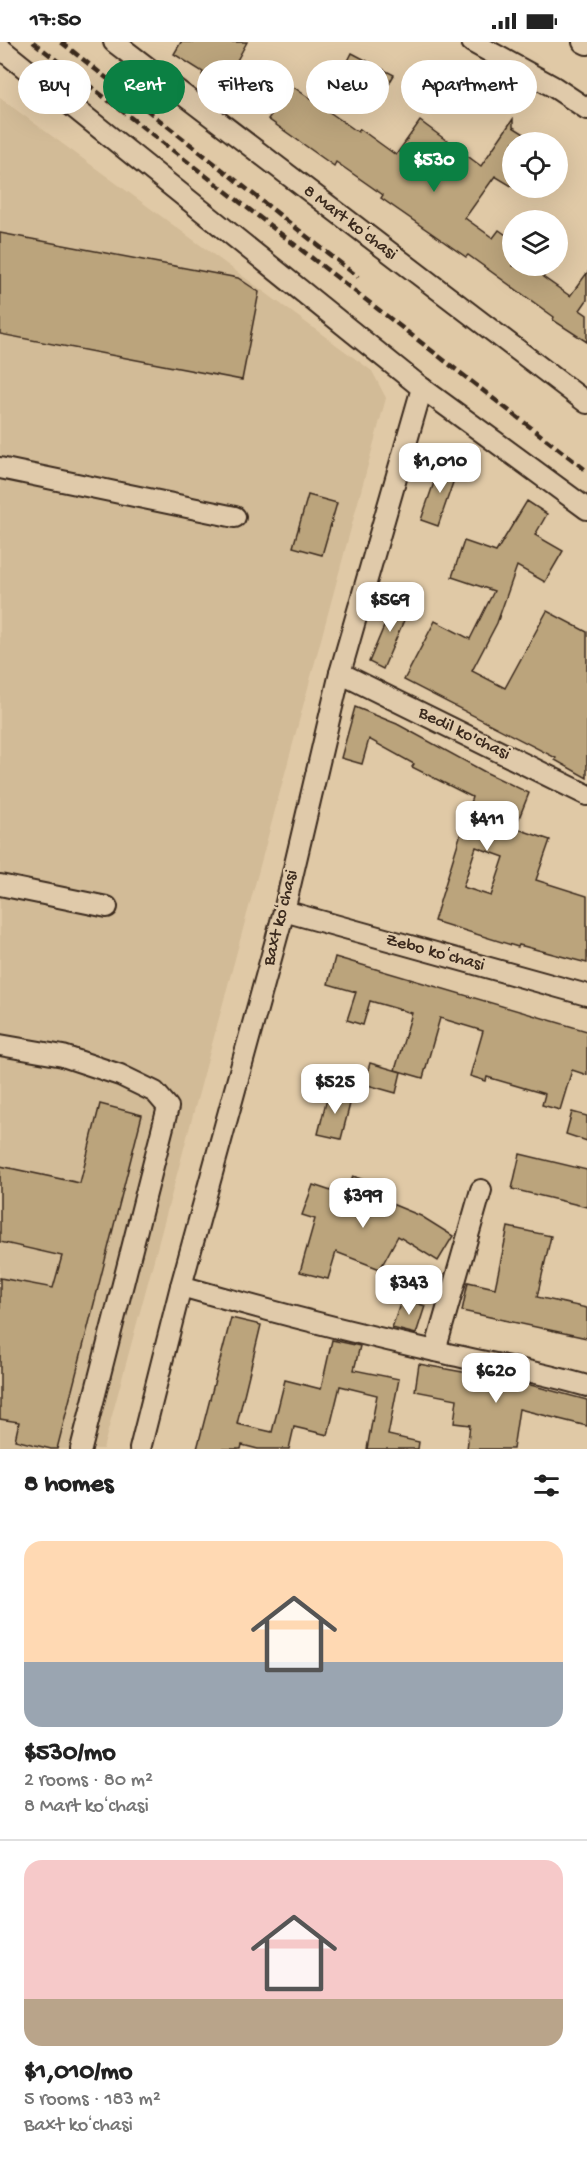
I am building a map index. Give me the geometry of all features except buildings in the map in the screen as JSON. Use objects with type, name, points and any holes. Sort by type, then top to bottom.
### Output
[{"type":"street","name":"8 Mart koʻchasi","points":[[114,42],[587,403]]},
{"type":"street","points":[[472,42],[554,87],[587,109]]},
{"type":"street","points":[[0,48],[422,388],[587,509]]},
{"type":"street","name":"Baxt koʻchasi","points":[[140,1449],[181,1286],[284,911],[340,673],[422,388]]},
{"type":"street","points":[[0,468],[235,517]]},
{"type":"street","name":"Bedil ko'chasi","points":[[340,673],[587,795]]},
{"type":"street","points":[[0,885],[106,908]]},
{"type":"street","name":"Zebo koʻchasi","points":[[284,911],[587,995]]},
{"type":"street","points":[[0,1045],[63,1056],[120,1075],[155,1092],[168,1107],[81,1449]]},
{"type":"street","points":[[435,1351],[481,1190]]},
{"type":"street","points":[[181,1286],[271,1312],[435,1351],[546,1374],[587,1386]]},
{"type":"shaded area","points":[[0,98],[18,111],[18,114],[22,114],[372,371],[386,398],[103,1449],[0,1449]]},
{"type":"railway","points":[[33,42],[587,471]]},
{"type":"railway","points":[[61,42],[358,277]]}]
